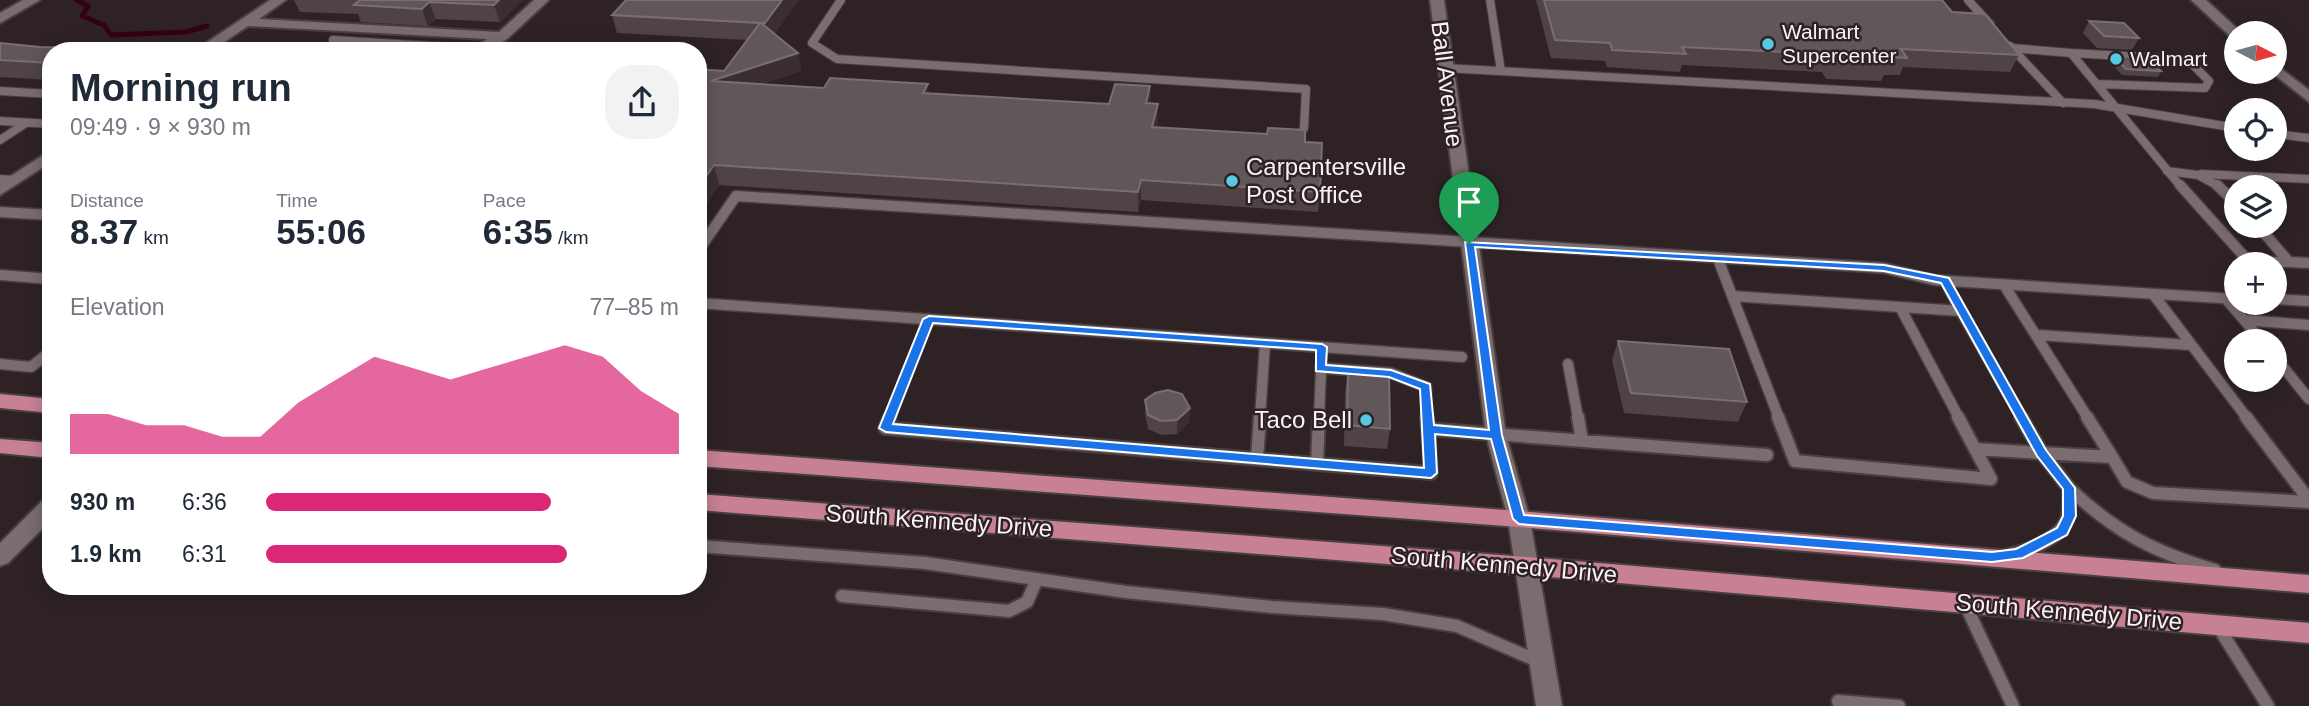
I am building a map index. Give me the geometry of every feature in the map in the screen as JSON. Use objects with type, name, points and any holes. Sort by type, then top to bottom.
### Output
[{"type":"main road","points":[[0,401],[42,405]]},
{"type":"main road","points":[[0,446],[42,450]]},
{"type":"main road","name":"South Kennedy Drive","points":[[707,459],[1519,519],[2309,584]]},
{"type":"main road","name":"South Kennedy Drive","points":[[707,503],[1527,566],[2309,633]]},
{"type":"street","points":[[0,19],[33,0]]},
{"type":"street","points":[[214,42],[279,0]]},
{"type":"street","points":[[492,42],[542,0]]},
{"type":"street","name":"Ball Avenue","points":[[1437,0],[1496,435],[1519,519],[1549,706]]},
{"type":"street","points":[[2198,0],[2224,23]]},
{"type":"street","points":[[243,22],[502,36]]},
{"type":"street","points":[[2287,79],[2309,98]]},
{"type":"street","points":[[0,190],[7,180],[42,160]]},
{"type":"street","points":[[0,557],[42,515]]},
{"type":"lane","points":[[841,0],[811,43],[837,59],[1306,89],[1304,128]]},
{"type":"lane","points":[[1490,0],[1501,71]]},
{"type":"lane","points":[[1968,0],[1994,29]]},
{"type":"lane","points":[[2003,38],[2063,103]]},
{"type":"lane","points":[[333,40],[362,42]]},
{"type":"lane","points":[[2012,48],[2177,59],[2192,64],[2209,81],[2204,88],[2098,83]]},
{"type":"lane","points":[[2071,53],[2167,171],[2239,252]]},
{"type":"lane","points":[[1445,68],[2063,103],[2117,108],[2224,126]]},
{"type":"lane","points":[[0,91],[42,93]]},
{"type":"lane","points":[[0,121],[42,124]]},
{"type":"lane","points":[[0,140],[26,123]]},
{"type":"lane","points":[[2287,135],[2309,138]]},
{"type":"lane","points":[[2167,171],[2309,179]]},
{"type":"lane","points":[[2202,174],[2215,180],[2224,190]]},
{"type":"lane","points":[[707,238],[736,196],[1884,268],[1945,281],[2224,298]]},
{"type":"lane","points":[[0,220],[5,212],[42,214]]},
{"type":"lane","points":[[2270,238],[2287,256],[2289,262],[2309,264]]},
{"type":"lane","points":[[1718,258],[1795,461],[1991,479],[1900,307]]},
{"type":"lane","points":[[0,275],[42,278]]},
{"type":"lane","points":[[1945,281],[2042,453],[2069,488],[2112,529],[2130,539],[2159,554],[2234,576]]},
{"type":"lane","points":[[2004,285],[2127,482],[2153,494],[2309,501]]},
{"type":"lane","points":[[2153,294],[2309,501]]},
{"type":"lane","points":[[1732,296],[1961,311]]},
{"type":"lane","points":[[2287,299],[2309,301]]},
{"type":"lane","points":[[707,304],[1462,357]]},
{"type":"lane","points":[[2241,315],[2252,329]]},
{"type":"lane","points":[[929,319],[886,428],[1431,473],[1426,387],[1391,373],[1320,368]]},
{"type":"lane","points":[[2244,320],[2309,325]]},
{"type":"lane","points":[[2037,335],[2191,345]]},
{"type":"lane","points":[[1256,458],[1265,343]]},
{"type":"lane","points":[[1317,464],[1322,347]]},
{"type":"lane","points":[[0,364],[31,367],[42,358]]},
{"type":"lane","points":[[1568,364],[1582,441]]},
{"type":"lane","points":[[2287,372],[2309,399]]},
{"type":"lane","points":[[1428,429],[1767,455]]},
{"type":"lane","points":[[1975,449],[2112,457]]},
{"type":"lane","points":[[1992,557],[2018,554],[2062,531],[2069,516],[2069,488]]},
{"type":"lane","points":[[707,547],[925,562],[1126,592],[1272,607],[1382,614],[1457,626],[1543,663]]},
{"type":"lane","points":[[842,596],[1009,611],[1027,602],[1037,579]]},
{"type":"lane","points":[[1965,604],[2013,706]]},
{"type":"lane","points":[[2217,625],[2268,706]]},
{"type":"lane","points":[[1839,704],[1899,706]]},
{"type":"building","points":[[360,0],[499,0],[494,5],[429,2],[422,9],[354,5]]},
{"type":"building","points":[[626,0],[782,0],[765,23],[761,23],[798,53],[711,81],[824,88],[830,78],[928,84],[923,93],[1109,104],[1115,84],[1150,86],[1146,103],[1158,104],[1152,127],[1267,134],[1268,128],[1305,130],[1305,142],[1322,143],[1320,192],[1141,180],[1138,192],[714,165],[707,175],[707,70],[724,71],[760,23],[612,15]]},
{"type":"building","name":"Walmart Supercenter","points":[[1544,0],[1942,0],[1952,12],[1985,14],[2019,55],[1901,49],[1907,58],[1884,57],[1888,63],[1833,62],[1829,54],[1682,47],[1686,54],[1612,50],[1610,43],[1555,40]]},
{"type":"building","points":[[2089,21],[2124,23],[2139,38],[2104,36]]},
{"type":"building","points":[[0,43],[42,47],[42,62],[0,60]]},
{"type":"building","points":[[2113,56],[2149,58],[2161,71],[2126,69]]},
{"type":"building","points":[[1618,341],[1729,349],[1747,402],[1631,393]]},
{"type":"building","points":[[1348,371],[1389,375],[1390,429],[1347,425]]},
{"type":"building","points":[[1168,390],[1182,394],[1190,408],[1177,420],[1161,421],[1148,415],[1145,400],[1155,393]]},
{"type":"waterway","points":[[77,0],[88,6],[82,16],[104,25],[111,35],[186,32],[207,26]]},
{"type":"place","name":"Walmart Supercenter","points":[[1768,44]]},
{"type":"place","name":"Walmart","points":[[2116,59]]},
{"type":"place","name":"Carpentersville Post Office","points":[[1232,181]]},
{"type":"place","name":"Taco Bell","points":[[1366,420]]},
{"type":"route","points":[[1469,244],[1496,435],[1428,429],[1431,473],[886,428],[929,319],[1322,347],[1320,368],[1391,373],[1426,387],[1428,429],[1496,435],[1519,519],[1992,557],[2018,554],[2062,531],[2069,516],[2069,488],[2042,453],[1945,281],[1884,268],[1469,244]]}]
